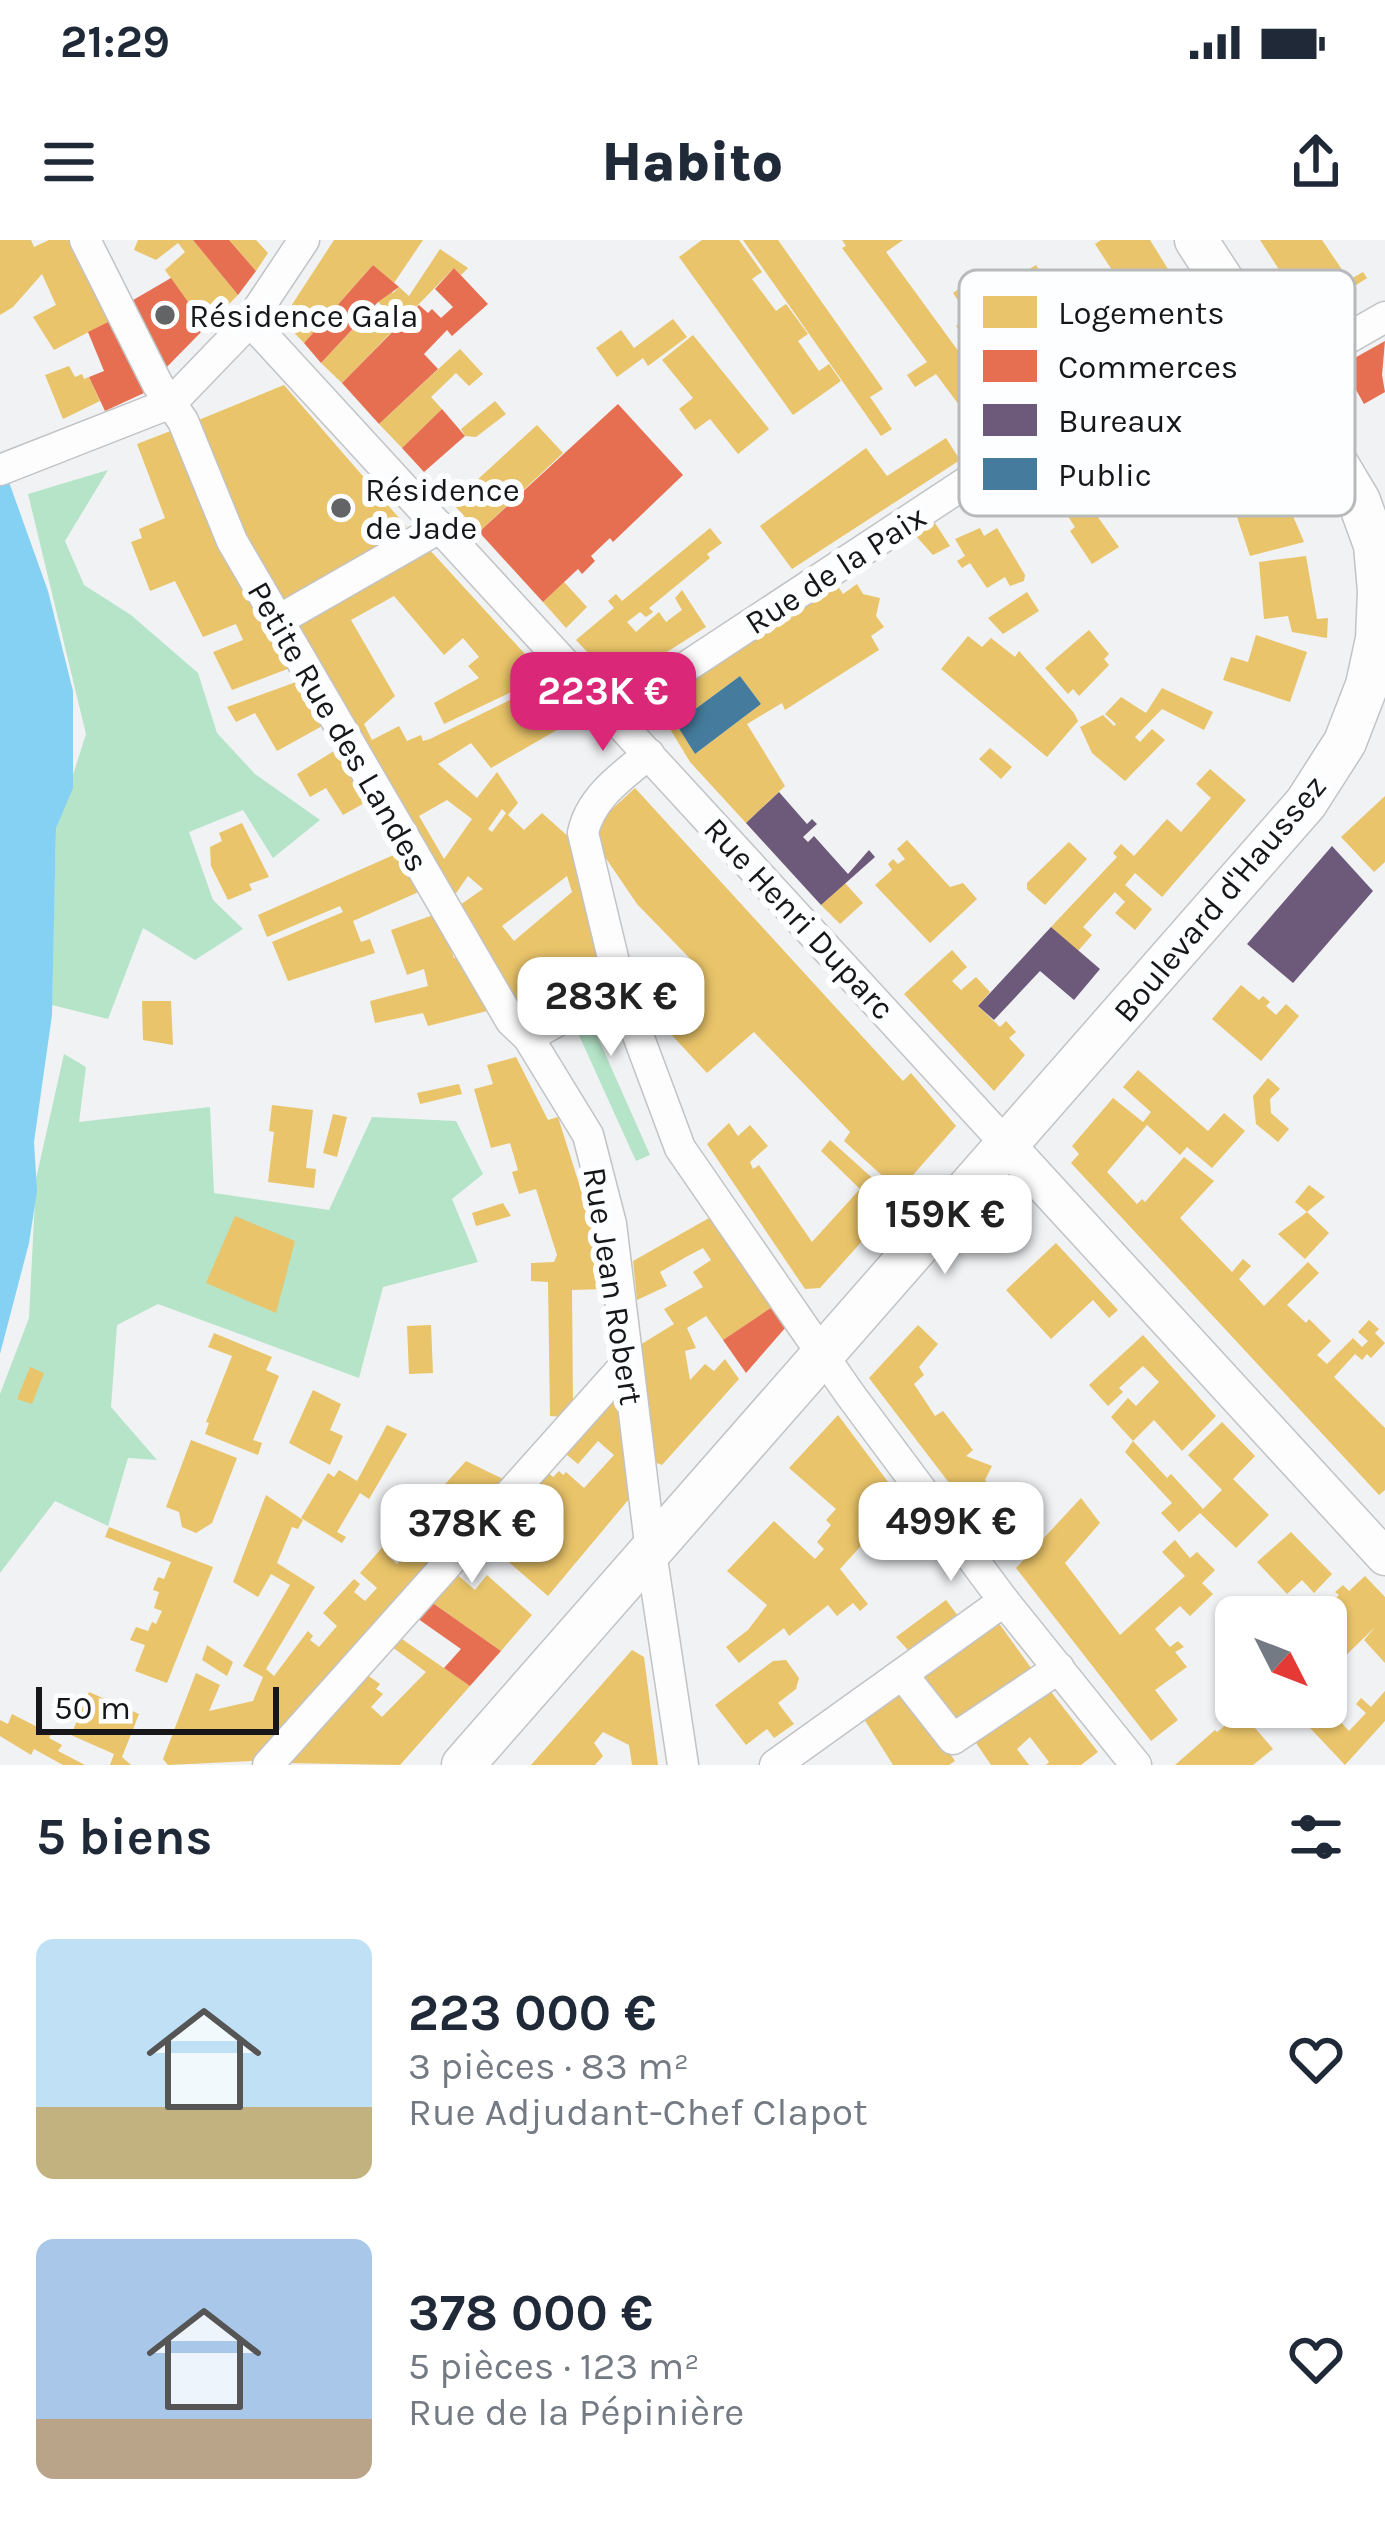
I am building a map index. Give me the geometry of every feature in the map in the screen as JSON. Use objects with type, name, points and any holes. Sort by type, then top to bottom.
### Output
[{"type":"main road","name":"Boulevard d'Haussez","points":[[1196,240],[1215,270]]},
{"type":"main road","name":"Boulevard d'Haussez","points":[[464,1765],[1306,802],[1345,742],[1367,685],[1377,640],[1379,591],[1369,522],[1355,498]]},
{"type":"street","name":"Petite Rue des Landes","points":[[85,240],[183,422],[232,541],[511,1021],[528,1037]]},
{"type":"street","points":[[0,470],[171,404],[250,321],[290,246]]},
{"type":"street","points":[[1355,334],[1385,317]]},
{"type":"street","name":"Rue Henri Duparc","points":[[250,321],[1007,1145]]},
{"type":"street","name":"Rue de la Paix","points":[[613,715],[959,487]]},
{"type":"street","points":[[277,621],[441,527]]},
{"type":"street","points":[[649,754],[597,800],[586,815],[583,833],[620,988],[680,1148],[824,1357],[1059,1668],[1122,1760]]},
{"type":"street","points":[[528,1037],[620,988]]},
{"type":"street","name":"Rue Jean Robert","points":[[528,1037],[588,1136],[611,1224],[651,1552],[683,1765]]},
{"type":"street","points":[[1007,1145],[1385,1557]]},
{"type":"street","points":[[268,1765],[627,1363]]},
{"type":"street","points":[[775,1765],[1004,1601]]},
{"type":"street","points":[[902,1674],[953,1738],[1059,1668]]},
{"type":"green space","points":[[108,470],[65,541],[84,585],[131,615],[198,673],[217,733],[255,774],[320,820],[273,858],[243,810],[189,832],[213,900],[243,929],[195,960],[143,928],[108,1019],[52,1005],[56,828],[86,734],[28,494]]},
{"type":"green space","points":[[580,1018],[588,1034],[595,1031],[650,1155],[636,1161],[573,1022]]},
{"type":"green space","points":[[64,1054],[86,1067],[79,1122],[210,1107],[214,1193],[329,1210],[372,1117],[456,1121],[483,1174],[452,1199],[478,1262],[383,1287],[359,1378],[158,1304],[117,1325],[111,1407],[157,1460],[128,1458],[108,1526],[55,1501],[0,1573],[0,1394],[29,1318],[36,1179]]},
{"type":"water","points":[[0,457],[48,591],[73,691],[73,788],[56,828],[52,1015],[34,1142],[37,1191],[29,1243],[0,1354]]},
{"type":"building: Logements","points":[[0,240],[31,240],[34,247],[49,240],[78,240],[112,320],[54,350],[33,317],[56,305],[42,274],[0,315]]},
{"type":"building: Logements","points":[[138,240],[193,240],[238,295],[206,327],[165,270],[185,252],[178,243],[156,260],[134,250]]},
{"type":"building: Logements","points":[[229,240],[256,240],[268,253],[256,271]]},
{"type":"building: Logements","points":[[334,240],[423,240],[394,283],[373,265],[304,343],[282,320]]},
{"type":"building: Logements","points":[[702,240],[739,240],[762,272],[752,279],[776,311],[786,304],[808,334],[798,341],[819,371],[829,364],[841,381],[793,415],[679,257]]},
{"type":"building: Logements","points":[[743,240],[778,240],[883,389],[870,397],[892,429],[881,436]]},
{"type":"building: Logements","points":[[842,240],[903,240],[886,252],[959,352],[959,405],[936,374],[915,387],[907,375],[927,362],[842,248],[846,246]]},
{"type":"building: Logements","points":[[1150,240],[1169,270],[1112,270],[1095,244]]},
{"type":"building: Logements","points":[[1260,240],[1322,240],[1342,270],[1279,270]]},
{"type":"building: Logements","points":[[440,249],[468,268],[461,275],[454,268],[342,383],[321,363],[356,326],[361,330],[385,308],[378,302],[390,290],[393,293],[399,287],[409,296]]},
{"type":"building: Logements","points":[[673,319],[687,337],[648,366],[643,358],[617,377],[596,348],[621,330],[634,348]]},
{"type":"building: Logements","points":[[693,335],[769,429],[738,454],[710,419],[695,430],[679,409],[693,398],[662,360]]},
{"type":"building: Logements","points":[[460,349],[483,374],[469,386],[456,373],[431,397],[442,409],[402,448],[379,424]]},
{"type":"building: Logements","points":[[69,366],[75,377],[89,377],[100,401],[63,419],[45,375]]},
{"type":"building: Logements","points":[[284,385],[406,526],[402,539],[282,605],[196,421]]},
{"type":"building: Logements","points":[[495,401],[506,414],[476,437],[465,436],[461,429]]},
{"type":"building: Logements","points":[[537,425],[563,453],[479,532],[452,503]]},
{"type":"building: Logements","points":[[173,430],[290,668],[232,690],[213,652],[243,640],[236,624],[203,637],[175,581],[150,591],[131,542],[142,538],[139,529],[165,518],[137,444]]},
{"type":"building: Logements","points":[[946,438],[959,458],[792,569],[760,526],[866,448],[887,476]]},
{"type":"building: Logements","points":[[1068,516],[1097,516],[1119,547],[1092,564],[1070,531],[1075,527]]},
{"type":"building: Logements","points":[[1293,516],[1304,542],[1250,556],[1237,517]]},
{"type":"building: Logements","points":[[935,523],[950,546],[933,555],[916,536]]},
{"type":"building: Logements","points":[[710,528],[722,543],[707,554],[710,558],[649,608],[653,612],[646,617],[640,612],[627,622],[636,632],[659,612],[666,622],[682,610],[675,598],[682,590],[706,627],[617,684],[576,640],[614,608],[608,601],[616,594],[622,601]]},
{"type":"building: Logements","points":[[980,528],[984,536],[997,528],[1025,575],[1024,581],[1010,586],[1005,577],[987,588],[970,563],[962,568],[957,561],[965,556],[955,539]]},
{"type":"building: Logements","points":[[428,548],[545,676],[444,724],[434,703],[479,678],[468,666],[479,657],[463,638],[444,655],[394,596],[351,620],[395,696],[364,724],[372,740],[399,726],[407,741],[421,735],[423,741],[430,739],[549,681],[581,716],[491,768],[471,743],[438,764],[477,798],[497,772],[518,803],[508,815],[524,830],[542,813],[571,839],[602,968],[521,1014],[457,907],[483,889],[468,876],[452,899],[356,732],[359,729],[294,627]],"holes":[[[447,800],[472,819],[444,859],[419,816]],[[502,809],[506,813],[492,832],[488,829]],[[567,876],[572,892],[514,941],[502,926]]]},
{"type":"building: Logements","points":[[1306,556],[1317,619],[1328,618],[1327,638],[1292,632],[1288,616],[1264,619],[1259,562]]},
{"type":"building: Logements","points":[[564,582],[587,607],[566,628],[543,602]]},
{"type":"building: Logements","points":[[857,584],[863,594],[880,598],[876,616],[884,627],[871,636],[879,650],[785,710],[782,703],[747,724],[785,786],[746,823],[690,762],[655,704],[838,586],[843,594]],"holes":[[[740,676],[761,704],[695,754],[678,727],[679,721]]]},
{"type":"building: Logements","points":[[1027,592],[1039,611],[1003,634],[988,618]]},
{"type":"building: Logements","points":[[1089,630],[1109,654],[1104,659],[1109,665],[1079,696],[1073,689],[1068,694],[1045,668]]},
{"type":"building: Logements","points":[[1256,635],[1307,652],[1290,702],[1223,680],[1231,657],[1248,662]]},
{"type":"building: Logements","points":[[968,636],[982,647],[991,638],[1015,657],[1019,651],[1074,713],[1078,721],[1047,757],[941,669]]},
{"type":"building: Logements","points":[[299,681],[324,725],[277,751],[255,713],[236,722],[227,707]]},
{"type":"building: Logements","points":[[1162,688],[1213,712],[1204,730],[1162,709],[1135,737],[1140,742],[1152,729],[1165,740],[1125,781],[1092,753],[1080,727],[1103,715],[1114,726],[1105,714],[1121,697],[1146,713]]},
{"type":"building: Logements","points":[[990,748],[1012,767],[1001,779],[979,759]]},
{"type":"building: Logements","points":[[337,749],[368,801],[343,815],[326,788],[310,797],[297,774]]},
{"type":"building: Logements","points":[[1210,769],[1246,800],[1162,897],[1135,873],[1125,885],[1152,909],[1135,930],[1115,913],[1125,902],[1115,892],[1083,927],[1092,935],[1078,951],[1051,927],[1117,857],[1113,853],[1121,844],[1134,856],[1167,819],[1181,832],[1211,798],[1196,784]]},
{"type":"building: Logements","points":[[635,788],[903,1081],[911,1073],[956,1126],[899,1191],[844,1141],[850,1132],[754,1032],[707,1073],[654,1016],[703,972],[637,904],[603,854],[596,824]]},
{"type":"building: Logements","points":[[1385,796],[1385,862],[1374,872],[1341,837]]},
{"type":"building: Logements","points":[[242,823],[269,877],[249,884],[252,890],[228,900],[211,866],[210,847],[222,841],[219,833]]},
{"type":"building: Logements","points":[[907,840],[950,887],[963,883],[977,899],[930,943],[875,885],[892,870],[888,864],[893,859],[898,864],[905,859],[897,849]]},
{"type":"building: Logements","points":[[1069,842],[1087,859],[1045,905],[1027,889],[1027,883]]},
{"type":"building: Logements","points":[[398,853],[421,891],[353,921],[361,942],[370,939],[375,953],[288,981],[272,942],[343,912],[340,906],[267,937],[258,915]]},
{"type":"building: Logements","points":[[845,883],[863,903],[840,924],[821,905]]},
{"type":"building: Logements","points":[[439,913],[454,958],[460,958],[491,1010],[428,1026],[423,1013],[375,1023],[370,1001],[428,986],[424,969],[407,975],[391,930]]},
{"type":"building: Logements","points":[[952,950],[967,967],[952,981],[961,990],[976,977],[990,992],[978,1006],[1000,1027],[1006,1021],[1016,1032],[1009,1038],[1025,1055],[994,1091],[904,994]]},
{"type":"building: Logements","points":[[1241,985],[1259,1000],[1263,996],[1270,1002],[1266,1006],[1276,1015],[1286,1004],[1299,1016],[1261,1061],[1212,1019]]},
{"type":"building: Logements","points":[[142,1001],[171,1001],[173,1045],[143,1040]]},
{"type":"building: Logements","points":[[516,1057],[548,1120],[558,1117],[603,1260],[605,1289],[572,1290],[573,1405],[563,1417],[550,1416],[548,1282],[531,1281],[531,1263],[554,1262],[557,1255],[536,1189],[519,1194],[510,1143],[491,1148],[474,1089],[493,1084],[487,1065]]},
{"type":"building: Logements","points":[[1138,1070],[1208,1131],[1224,1113],[1245,1131],[1212,1168],[1187,1147],[1180,1155],[1147,1125],[1107,1172],[1137,1204],[1142,1199],[1145,1202],[1184,1157],[1214,1181],[1180,1218],[1232,1272],[1243,1259],[1251,1266],[1239,1279],[1264,1306],[1308,1262],[1319,1273],[1287,1305],[1331,1341],[1317,1355],[1327,1364],[1353,1338],[1362,1347],[1368,1341],[1358,1332],[1369,1320],[1379,1329],[1375,1333],[1385,1343],[1371,1358],[1367,1354],[1362,1360],[1355,1354],[1334,1377],[1385,1428],[1385,1490],[1379,1495],[1071,1163],[1079,1154],[1072,1146],[1113,1098],[1143,1122],[1151,1112],[1123,1087]]},
{"type":"building: Logements","points":[[1268,1078],[1280,1089],[1270,1099],[1271,1113],[1289,1129],[1278,1142],[1256,1124],[1253,1096]]},
{"type":"building: Logements","points":[[459,1084],[462,1094],[420,1104],[417,1093]]},
{"type":"building: Logements","points":[[272,1105],[313,1110],[306,1168],[316,1169],[314,1188],[268,1182]]},
{"type":"building: Logements","points":[[333,1114],[347,1117],[337,1157],[323,1153]]},
{"type":"building: Logements","points":[[729,1123],[738,1136],[750,1125],[768,1146],[750,1162],[753,1169],[759,1165],[812,1242],[860,1189],[821,1151],[830,1140],[898,1201],[820,1288],[805,1289],[707,1144]]},
{"type":"building: Logements","points":[[1309,1185],[1325,1197],[1307,1212],[1295,1202]]},
{"type":"building: Logements","points":[[503,1203],[511,1216],[476,1226],[472,1213]]},
{"type":"building: Logements","points":[[1307,1212],[1329,1233],[1305,1259],[1278,1234]]},
{"type":"building: Logements","points":[[235,1216],[295,1241],[276,1313],[206,1283]]},
{"type":"building: Logements","points":[[709,1218],[772,1307],[723,1340],[706,1316],[687,1328],[696,1348],[685,1351],[690,1380],[705,1364],[714,1371],[725,1359],[739,1379],[662,1465],[654,1462],[640,1345],[674,1324],[664,1309],[703,1287],[693,1272],[711,1260],[703,1248],[686,1257],[660,1272],[667,1286],[637,1300],[633,1261]]},
{"type":"building: Logements","points":[[1056,1243],[1118,1310],[1109,1318],[1093,1300],[1051,1339],[1006,1290]]},
{"type":"building: Logements","points":[[431,1325],[433,1373],[409,1374],[407,1326]]},
{"type":"building: Logements","points":[[918,1325],[938,1344],[919,1367],[924,1375],[914,1384],[935,1416],[943,1411],[973,1450],[966,1456],[992,1466],[985,1480],[1002,1503],[979,1522],[869,1378]]},
{"type":"building: Logements","points":[[214,1333],[272,1357],[266,1370],[279,1376],[253,1440],[262,1443],[258,1455],[205,1434],[232,1356],[208,1347]]},
{"type":"building: Logements","points":[[1143,1335],[1216,1416],[1182,1451],[1154,1420],[1133,1441],[1111,1417],[1128,1398],[1136,1406],[1159,1382],[1143,1366],[1108,1406],[1089,1385]]},
{"type":"building: Logements","points":[[30,1367],[44,1373],[32,1404],[17,1399]]},
{"type":"building: Logements","points":[[313,1390],[341,1404],[330,1430],[343,1436],[330,1465],[289,1443]]},
{"type":"building: Logements","points":[[608,1398],[620,1408],[629,1499],[548,1596],[482,1539],[503,1514],[534,1541],[563,1507],[553,1498],[544,1509],[524,1492],[544,1469],[553,1477],[566,1472],[584,1488],[614,1455],[598,1441],[578,1464],[561,1450]]},
{"type":"building: Logements","points":[[838,1415],[897,1494],[885,1507],[894,1517],[840,1569],[868,1604],[860,1611],[853,1603],[837,1616],[828,1605],[789,1636],[784,1628],[739,1663],[726,1647],[748,1630],[767,1605],[727,1571],[774,1521],[815,1559],[824,1549],[817,1542],[831,1525],[826,1520],[836,1509],[789,1468]]},
{"type":"building: Logements","points":[[1222,1422],[1255,1456],[1233,1479],[1269,1515],[1236,1548],[1200,1513],[1179,1532],[1161,1513],[1172,1503],[1125,1452],[1133,1441],[1203,1509],[1222,1490],[1188,1455]]},
{"type":"building: Logements","points":[[387,1425],[407,1434],[369,1499],[360,1493],[337,1532],[346,1537],[342,1543],[301,1518],[328,1473],[334,1477],[339,1470],[357,1481]]},
{"type":"building: Logements","points":[[191,1440],[237,1458],[212,1523],[196,1533],[182,1527],[179,1512],[166,1507]]},
{"type":"building: Logements","points":[[466,1461],[507,1481],[480,1511],[459,1491],[440,1511],[445,1522],[436,1531],[426,1526],[420,1533],[442,1552],[252,1761],[168,1765],[163,1759],[196,1673],[220,1685],[209,1711],[253,1701],[263,1677],[243,1666],[290,1585],[271,1574],[258,1597],[233,1582],[266,1495],[303,1520],[298,1529],[292,1527],[277,1563],[315,1587],[266,1669],[274,1676],[308,1631],[319,1647],[337,1626],[323,1613],[354,1579],[360,1584],[354,1592],[365,1601],[377,1588],[360,1573],[386,1543],[392,1548],[386,1554],[397,1564],[410,1550],[394,1536],[433,1490],[437,1493]]},
{"type":"building: Logements","points":[[1081,1498],[1100,1523],[1065,1563],[1120,1635],[1185,1576],[1162,1552],[1175,1540],[1190,1558],[1197,1552],[1215,1570],[1202,1583],[1213,1594],[1190,1616],[1180,1606],[1155,1629],[1170,1647],[1178,1641],[1184,1647],[1175,1652],[1187,1667],[1155,1690],[1178,1720],[1151,1741],[1016,1568]]},
{"type":"building: Logements","points":[[913,1514],[934,1541],[910,1560],[893,1538],[901,1533],[897,1526]]},
{"type":"building: Logements","points":[[109,1527],[213,1567],[167,1683],[135,1671],[145,1645],[130,1640],[136,1627],[148,1631],[152,1622],[156,1624],[162,1611],[154,1608],[159,1592],[153,1590],[171,1562],[105,1537]]},
{"type":"building: Logements","points":[[1291,1532],[1332,1574],[1314,1593],[1302,1580],[1287,1594],[1257,1562]]},
{"type":"building: Logements","points":[[453,1571],[475,1590],[487,1575],[532,1615],[501,1651],[427,1599]]},
{"type":"building: Logements","points":[[1365,1576],[1385,1597],[1385,1663],[1364,1640],[1375,1627],[1347,1654],[1347,1596],[1335,1592],[1343,1585],[1349,1591]]},
{"type":"building: Logements","points":[[946,1600],[958,1616],[908,1650],[896,1637]]},
{"type":"building: Logements","points":[[998,1622],[1034,1672],[956,1725],[923,1676]]},
{"type":"building: Logements","points":[[396,1635],[470,1686],[400,1765],[282,1763],[363,1672],[380,1684],[376,1689],[383,1694],[371,1707],[382,1717],[426,1672],[388,1644]]},
{"type":"building: Logements","points":[[207,1645],[233,1662],[227,1676],[202,1660]]},
{"type":"building: Logements","points":[[632,1650],[644,1657],[658,1765],[632,1765],[629,1745],[603,1732],[594,1743],[603,1756],[595,1765],[531,1765]]},
{"type":"building: Logements","points":[[786,1660],[799,1678],[796,1689],[778,1703],[794,1724],[774,1738],[767,1729],[746,1745],[715,1705],[773,1661]]},
{"type":"building: Logements","points":[[1048,1688],[1098,1752],[1081,1765],[1046,1765],[1049,1762],[1030,1737],[1017,1749],[1029,1765],[991,1765],[974,1740]]},
{"type":"building: Logements","points":[[907,1690],[955,1761],[949,1765],[893,1765],[864,1719]]},
{"type":"building: Logements","points":[[1385,1691],[1385,1721],[1345,1765],[1310,1728],[1349,1731],[1366,1713],[1356,1704],[1361,1698],[1371,1707]]},
{"type":"building: Logements","points":[[89,1692],[139,1714],[122,1757],[131,1765],[110,1765],[114,1754],[71,1735]]},
{"type":"building: Logements","points":[[12,1714],[51,1734],[49,1738],[62,1745],[58,1751],[85,1765],[63,1765],[34,1749],[31,1755],[0,1736],[0,1720],[8,1724]]},
{"type":"building: Logements","points":[[1255,1728],[1273,1749],[1253,1765],[1175,1765],[1217,1732]]},
{"type":"building: Commerces","points":[[193,240],[229,240],[256,271],[238,295]]},
{"type":"building: Commerces","points":[[373,265],[399,287],[378,302],[321,363],[304,343]]},
{"type":"building: Commerces","points":[[454,268],[488,304],[452,336],[447,330],[424,354],[438,369],[379,424],[342,383],[419,305],[441,318],[453,307],[435,289]]},
{"type":"building: Commerces","name":"Résidence Gala","points":[[171,278],[206,327],[161,373],[128,303]]},
{"type":"building: Commerces","points":[[112,320],[144,393],[105,411],[89,377],[104,371],[88,332]]},
{"type":"building: Commerces","points":[[1385,341],[1385,392],[1364,404],[1355,388],[1355,358]]},
{"type":"building: Commerces","points":[[618,404],[683,475],[613,542],[610,538],[591,556],[595,561],[582,574],[578,569],[543,602],[479,532]]},
{"type":"building: Commerces","points":[[442,409],[465,436],[424,472],[402,448]]},
{"type":"building: Commerces","points":[[772,1307],[786,1327],[746,1373],[723,1340]]},
{"type":"building: Commerces","points":[[427,1599],[501,1651],[470,1686],[444,1668],[461,1649],[414,1616]]},
{"type":"building: Bureaux","points":[[779,792],[807,824],[812,819],[817,824],[803,837],[808,842],[814,836],[848,874],[869,850],[875,857],[821,905],[746,823]]},
{"type":"building: Bureaux","points":[[1332,846],[1373,891],[1293,983],[1247,944]]},
{"type":"building: Bureaux","points":[[1051,927],[1100,969],[1074,1000],[1040,971],[994,1020],[978,1006]]},
{"type":"building: Public","points":[[740,676],[761,704],[695,754],[679,721]]},
{"type":"place","name":"Résidence Gala","points":[[165,315]]},
{"type":"place","name":"Résidence de Jade","points":[[341,508]]}]
